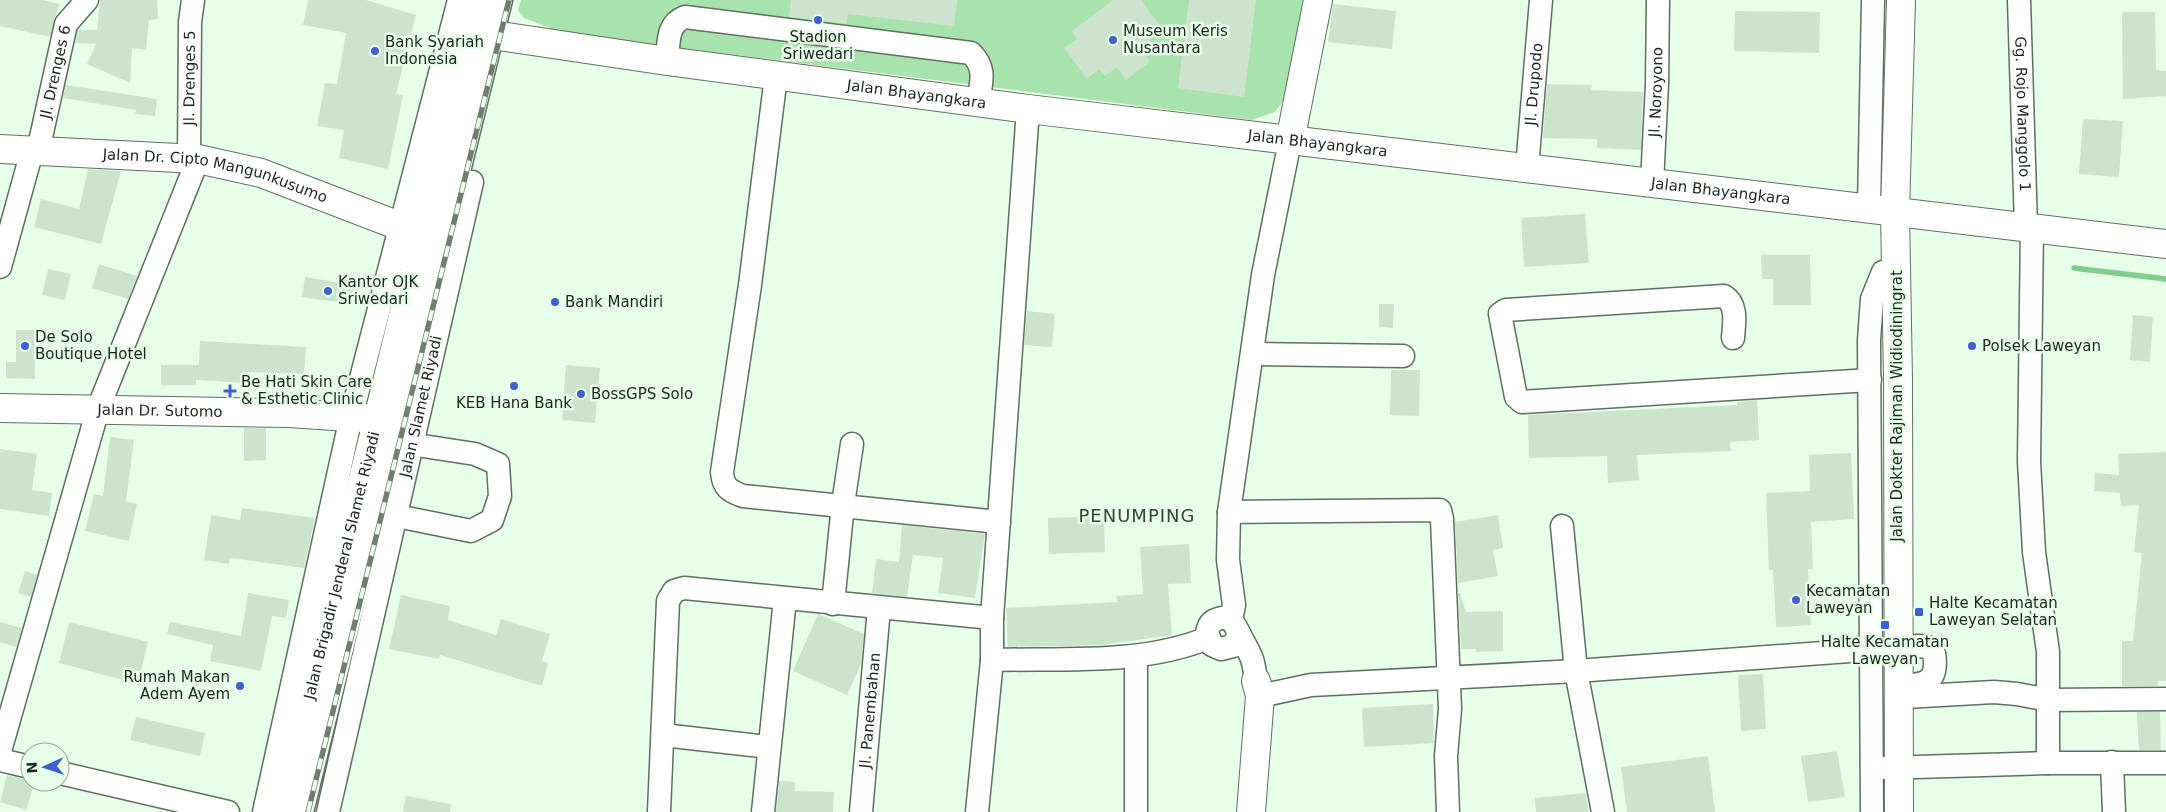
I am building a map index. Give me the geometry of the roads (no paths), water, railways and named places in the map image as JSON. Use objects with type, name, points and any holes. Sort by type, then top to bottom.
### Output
[{"type":"main road","name":"Jalan Brigadir Jenderal Slamet Riyadi","points":[[281,812],[377,512],[390,436],[411,231],[490,35],[481,0]]},
{"type":"main road","points":[[1290,141],[1318,0]]},
{"type":"main road","name":"Jalan Dokter Rajiman Widiodiningrat","points":[[1900,812],[1900,767],[1885,649],[1885,485],[1896,269],[1882,210],[1899,69],[1901,0]]},
{"type":"main road","name":"Jalan Bhayangkara","points":[[490,35],[978,103],[2166,244]]},
{"type":"main road","name":"Jalan Dr. Cipto Mangunkusumo","points":[[0,149],[193,158],[261,173],[411,231]]},
{"type":"main road","name":"Jalan Dr. Sutomo","points":[[0,408],[289,413],[351,418],[390,436]]},
{"type":"main road","points":[[1251,812],[1258,689]]},
{"type":"street","name":"Jl. Drenges 6","points":[[0,267],[35,151],[66,24],[86,0]]},
{"type":"street","name":"Jl. Drenges 5","points":[[193,0],[190,22],[193,158]]},
{"type":"street","points":[[264,812],[351,418],[411,231],[460,0]]},
{"type":"street","points":[[490,35],[501,0]]},
{"type":"street","name":"Jalan Slamet Riyadi","points":[[328,812],[390,436],[490,35],[514,0]]},
{"type":"street","name":"Jl. Drupodo","points":[[1527,168],[1540,0]]},
{"type":"street","name":"Jl. Noroyono","points":[[1652,183],[1657,92],[1658,0]]},
{"type":"street","points":[[1872,0],[1872,70],[1882,210]]},
{"type":"street","name":"Gg. Rojo Manggolo 1","points":[[2018,0],[2029,227],[2030,492],[2034,552],[2048,652],[2050,700],[2048,762]]},
{"type":"street","points":[[667,61],[670,28],[676,20],[685,18],[971,53],[979,61],[982,74],[978,103]]},
{"type":"street","points":[[1872,70],[1899,69]]},
{"type":"street","points":[[776,76],[750,285],[722,472],[723,482],[727,489],[743,496],[843,504],[999,522]]},
{"type":"street","points":[[977,812],[992,660],[992,618],[1028,109]]},
{"type":"street","points":[[1225,632],[1234,605],[1228,560],[1229,512],[1263,275],[1290,141]]},
{"type":"street","points":[[0,751],[98,409],[193,158]]},
{"type":"street","points":[[1885,485],[1870,380],[1872,299],[1883,272],[1896,269]]},
{"type":"street","points":[[1733,338],[1734,310],[1729,300],[1724,296],[1524,308],[1503,310],[1500,314],[1516,396],[1522,402],[1870,380]]},
{"type":"street","points":[[1253,354],[1404,356]]},
{"type":"street","points":[[302,812],[377,512],[471,531],[492,520],[500,496],[498,464],[475,454],[390,436]]},
{"type":"street","points":[[834,604],[843,504],[852,444]]},
{"type":"street","points":[[1229,512],[1440,510],[1442,519],[1450,709],[1446,756],[1448,812]]},
{"type":"street","points":[[1562,526],[1576,671],[1603,812]]},
{"type":"street","points":[[659,812],[668,601],[674,591],[684,588],[992,618]]},
{"type":"street","points":[[762,812],[785,599]]},
{"type":"street","name":"Jl. Panembahan","points":[[861,812],[879,608]]},
{"type":"street","points":[[1225,632],[1253,657],[1258,689],[1576,671],[1919,646],[1928,648],[1934,653],[1933,674],[1928,682],[1890,694]]},
{"type":"street","points":[[992,660],[1136,656],[1174,650],[1225,632]]},
{"type":"street","points":[[1136,656],[1136,812]]},
{"type":"street","points":[[1890,694],[1994,692],[2050,700],[2166,699]]},
{"type":"street","points":[[1872,812],[1873,768],[1890,694]]},
{"type":"street","points":[[663,735],[768,747]]},
{"type":"street","points":[[0,760],[20,765]]},
{"type":"street","points":[[1873,768],[2048,762],[2166,762]]},
{"type":"street","points":[[2112,762],[2114,812]]},
{"type":"street","points":[[70,776],[228,812]]},
{"type":"waterway","points":[[2074,268],[2166,279]]},
{"type":"railway","points":[[308,812],[509,0]]},
{"type":"place","name":"Stadion Sriwedari","points":[[818,20]]},
{"type":"place","name":"Museum Keris Nusantara","points":[[1113,40]]},
{"type":"place","name":"Bank Syariah Indonesia","points":[[375,51]]},
{"type":"place","name":"Kantor OJK Sriwedari","points":[[328,291]]},
{"type":"place","name":"Bank Mandiri","points":[[555,302]]},
{"type":"place","name":"De Solo Boutique Hotel","points":[[25,346]]},
{"type":"place","name":"Polsek Laweyan","points":[[1972,346]]},
{"type":"place","name":"KEB Hana Bank","points":[[514,386]]},
{"type":"place","name":"Be Hati Skin Care & Esthetic Clinic","points":[[230,391]]},
{"type":"place","name":"BossGPS Solo","points":[[581,394]]},
{"type":"place","name":"Kecamatan Laweyan","points":[[1796,600]]},
{"type":"place","name":"Halte Kecamatan Laweyan Selatan","points":[[1919,612]]},
{"type":"place","name":"Halte Kecamatan Laweyan","points":[[1885,625]]},
{"type":"place","name":"Rumah Makan Adem Ayem","points":[[240,686]]},
{"type":"district","name":"PENUMPING","points":[[1137,515]]}]
